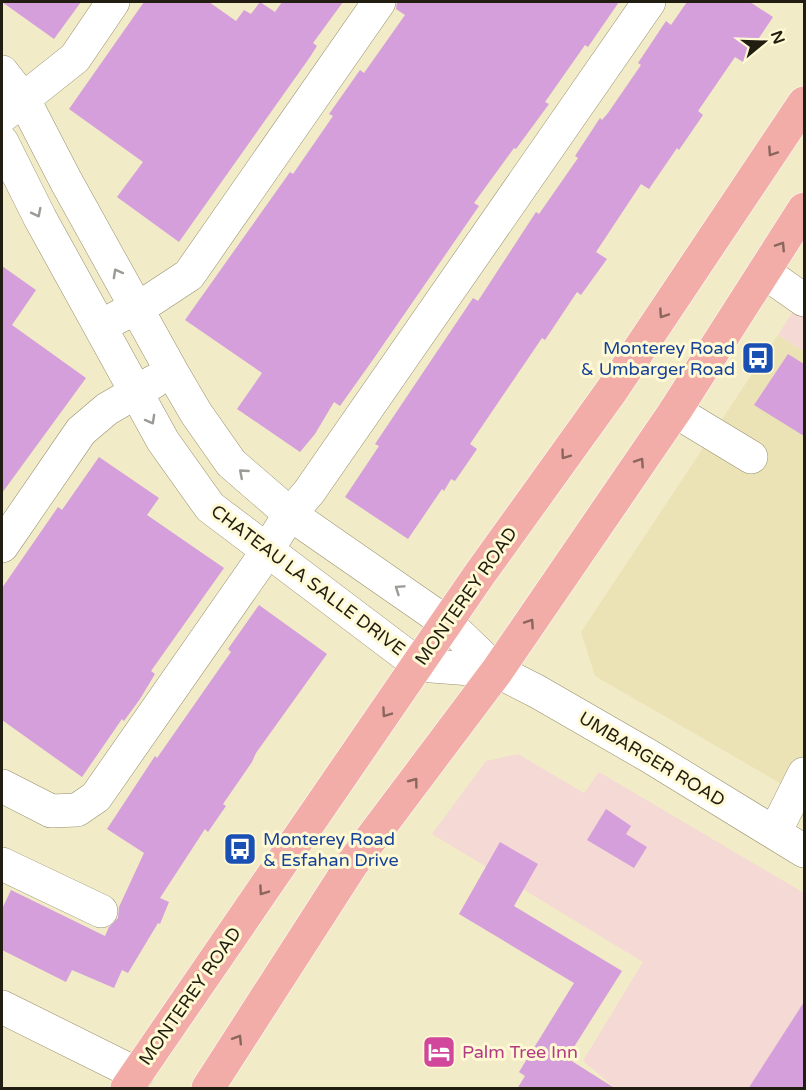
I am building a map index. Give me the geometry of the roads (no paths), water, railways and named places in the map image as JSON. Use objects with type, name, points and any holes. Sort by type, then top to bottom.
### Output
[{"type":"main road","name":"MONTEREY ROAD","points":[[132,1081],[479,575],[612,390],[804,103]]},
{"type":"main road","points":[[208,1089],[352,864],[497,671],[675,411],[804,208]]},
{"type":"street","points":[[13,108],[75,58],[113,2]]},
{"type":"street","points":[[99,327],[136,308],[189,275],[380,2]]},
{"type":"street","points":[[2,786],[51,811],[77,810],[96,797],[267,551],[290,514],[309,492],[649,2]]},
{"type":"street","points":[[2,72],[13,108],[53,156],[172,372],[196,413],[231,463],[290,514],[447,622],[497,671]]},
{"type":"street","name":"CHATEAU LA SALLE DRIVE","points":[[2,142],[10,182],[99,327],[163,441],[210,507],[419,664],[497,671]]},
{"type":"street","points":[[10,182],[53,156]]},
{"type":"street","points":[[764,272],[804,300]]},
{"type":"street","points":[[2,546],[81,430],[107,409],[172,372]]},
{"type":"street","points":[[675,411],[751,457]]},
{"type":"street","name":"UMBARGER ROAD","points":[[497,671],[538,692],[804,851]]},
{"type":"street","points":[[775,832],[804,774]]},
{"type":"street","points":[[2,864],[101,911]]},
{"type":"street","points":[[2,1007],[132,1081]]},
{"type":"place","name":"Monterey Road & Umbarger Road","points":[[758,358]]},
{"type":"place","name":"Monterey Road & Esfahan Drive","points":[[240,849]]},
{"type":"place","name":"Palm Tree Inn","points":[[439,1052]]}]
